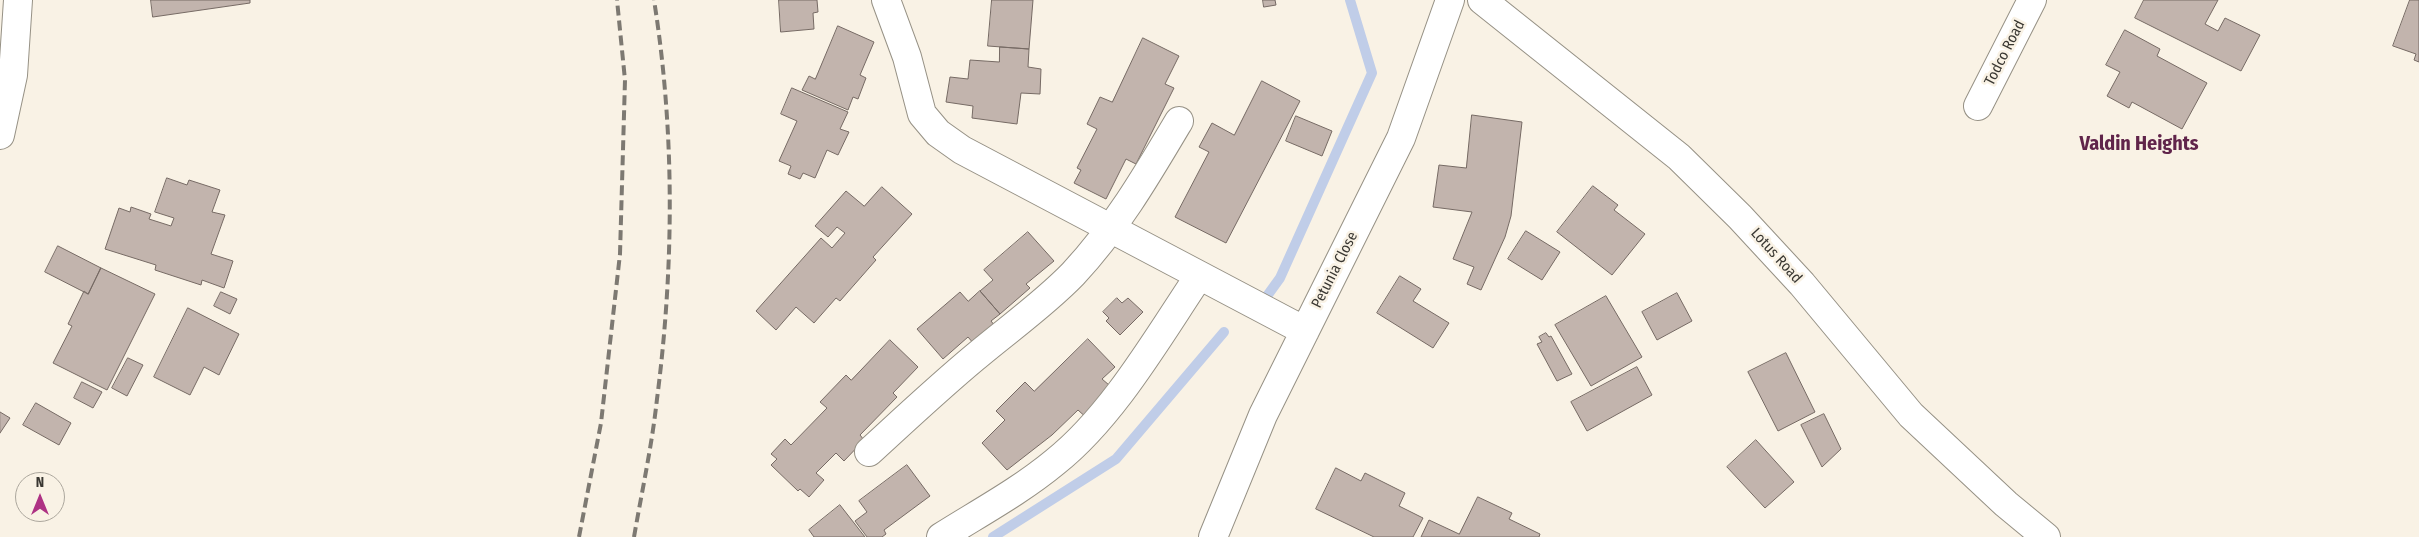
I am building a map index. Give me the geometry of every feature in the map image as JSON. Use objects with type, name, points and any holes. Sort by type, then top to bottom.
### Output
[{"type":"street","points":[[0,135],[12,75],[18,0]]},
{"type":"street","points":[[886,0],[906,57],[917,102],[922,114],[938,133],[962,150],[1305,332]]},
{"type":"street","name":"Petunia Close","points":[[1213,537],[1264,415],[1401,138],[1450,0]]},
{"type":"street","name":"Lotus Road","points":[[1482,0],[1679,157],[1740,216],[1802,284],[1911,415],[2006,504],[2046,537]]},
{"type":"street","name":"Todco Road","points":[[1978,106],[2032,0]]},
{"type":"street","points":[[869,452],[943,384],[1050,296],[1073,274],[1111,230],[1135,196],[1179,121]]},
{"type":"street","points":[[941,537],[1056,462],[1079,440],[1142,361],[1199,276]]},
{"type":"building","points":[[151,0],[250,0],[250,3],[153,17]]},
{"type":"building","points":[[779,0],[817,0],[818,12],[813,13],[814,29],[781,32]]},
{"type":"building","points":[[992,0],[1033,0],[1029,49],[988,46]]},
{"type":"building","points":[[1263,0],[1275,0],[1276,5],[1264,7]]},
{"type":"building","points":[[2144,0],[2218,0],[2205,24],[2218,31],[2225,18],[2260,35],[2241,71],[2135,18]]},
{"type":"building","points":[[2410,0],[2419,0],[2419,62],[2414,60],[2416,54],[2393,46]]},
{"type":"building","points":[[838,26],[874,42],[860,75],[866,78],[858,99],[853,97],[848,110],[802,90],[809,76],[815,79]]},
{"type":"building","points":[[2125,30],[2160,49],[2157,56],[2207,83],[2182,129],[2132,102],[2129,108],[2107,96],[2120,72],[2106,65]]},
{"type":"building","points":[[1143,38],[1179,56],[1165,84],[1174,88],[1136,164],[1126,159],[1106,199],[1074,183],[1081,170],[1077,168],[1097,129],[1087,124],[1100,97],[1112,102]]},
{"type":"building","points":[[1000,47],[1029,49],[1028,67],[1041,69],[1040,94],[1021,93],[1017,124],[972,118],[973,106],[946,102],[950,77],[968,79],[970,60],[999,62]]},
{"type":"building","points":[[1262,81],[1300,101],[1226,243],[1175,217],[1209,152],[1199,147],[1212,123],[1234,135]]},
{"type":"building","points":[[792,88],[848,112],[840,129],[849,132],[838,155],[827,150],[815,178],[803,173],[800,179],[788,174],[791,166],[779,161],[797,121],[781,114]]},
{"type":"building","points":[[1472,115],[1522,122],[1511,216],[1505,237],[1481,290],[1467,284],[1474,267],[1453,259],[1472,212],[1433,207],[1439,165],[1466,168]]},
{"type":"building","points":[[1296,116],[1332,131],[1322,156],[1286,141]]},
{"type":"building","points":[[167,178],[187,185],[189,180],[220,190],[212,212],[225,215],[211,254],[233,261],[224,288],[202,280],[201,285],[155,270],[156,265],[105,249],[119,208],[130,212],[131,207],[151,214],[149,219],[171,226],[174,218],[155,212]]},
{"type":"building","points":[[1593,186],[1618,205],[1614,210],[1645,234],[1612,275],[1557,232]]},
{"type":"building","points":[[882,187],[912,214],[873,257],[876,260],[840,301],[836,298],[814,323],[796,307],[776,330],[756,311],[821,238],[832,248],[845,233],[837,227],[828,237],[815,226],[846,191],[864,206]]},
{"type":"building","points":[[1526,231],[1560,252],[1542,280],[1508,259]]},
{"type":"building","points":[[1028,232],[1054,261],[1026,284],[1030,288],[1000,314],[980,291],[993,280],[984,270]]},
{"type":"building","points":[[58,246],[101,268],[88,294],[45,272]]},
{"type":"building","points":[[101,268],[155,294],[107,390],[53,363],[72,326],[68,324],[84,291],[88,294]]},
{"type":"building","points":[[1400,276],[1421,289],[1413,301],[1449,323],[1433,348],[1377,313]]},
{"type":"building","points":[[980,291],[1000,314],[991,321],[995,326],[974,344],[968,337],[943,359],[917,329],[960,292],[968,301]]},
{"type":"building","points":[[221,292],[237,299],[230,314],[214,306]]},
{"type":"building","points":[[1677,293],[1692,321],[1657,340],[1642,312]]},
{"type":"building","points":[[1606,296],[1642,357],[1591,386],[1555,325]]},
{"type":"building","points":[[1117,298],[1122,303],[1128,298],[1143,312],[1120,335],[1106,321],[1109,318],[1103,312]]},
{"type":"building","points":[[188,308],[239,334],[219,375],[204,367],[190,395],[154,377]]},
{"type":"building","points":[[1546,333],[1549,337],[1551,336],[1572,374],[1557,381],[1537,344],[1542,342],[1539,337]]},
{"type":"building","points":[[1088,339],[1115,367],[1102,379],[1116,391],[1089,420],[1078,410],[1052,435],[1007,470],[982,443],[1005,420],[996,411],[1025,382],[1034,391]]},
{"type":"building","points":[[890,340],[918,367],[893,393],[897,397],[860,435],[864,440],[844,461],[836,453],[816,473],[824,480],[809,497],[800,489],[798,491],[771,465],[777,459],[771,454],[785,439],[791,445],[827,408],[820,402],[846,375],[851,380]]},
{"type":"building","points":[[1786,353],[1815,412],[1778,431],[1748,372]]},
{"type":"building","points":[[128,358],[143,365],[127,396],[112,388]]},
{"type":"building","points":[[1637,367],[1652,395],[1587,431],[1571,402]]},
{"type":"building","points":[[82,382],[102,392],[93,408],[74,398]]},
{"type":"building","points":[[36,403],[71,423],[59,445],[23,425]]},
{"type":"building","points":[[0,412],[10,418],[0,433]]},
{"type":"building","points":[[1824,414],[1841,449],[1822,467],[1801,425]]},
{"type":"building","points":[[1756,440],[1794,482],[1765,508],[1727,467]]},
{"type":"building","points":[[907,465],[930,496],[884,530],[886,534],[882,537],[867,537],[855,521],[867,512],[859,501]]},
{"type":"building","points":[[1336,468],[1361,481],[1365,473],[1405,493],[1399,506],[1423,518],[1413,537],[1374,537],[1316,509]]},
{"type":"building","points":[[1478,497],[1512,513],[1509,519],[1540,534],[1539,537],[1421,537],[1429,520],[1459,534]]},
{"type":"building","points":[[840,505],[865,537],[814,537],[809,530]]},
{"type":"waterway","points":[[1267,296],[1280,278],[1372,73],[1350,0]]},
{"type":"waterway","points":[[993,537],[1116,459],[1224,332]]},
{"type":"railway","points":[[579,537],[601,423],[620,254],[625,80],[617,0]]},
{"type":"railway","points":[[634,537],[655,416],[663,349],[669,250],[669,149],[666,99],[654,0]]},
{"type":"district","name":"Valdin Heights","points":[[2139,144]]}]
